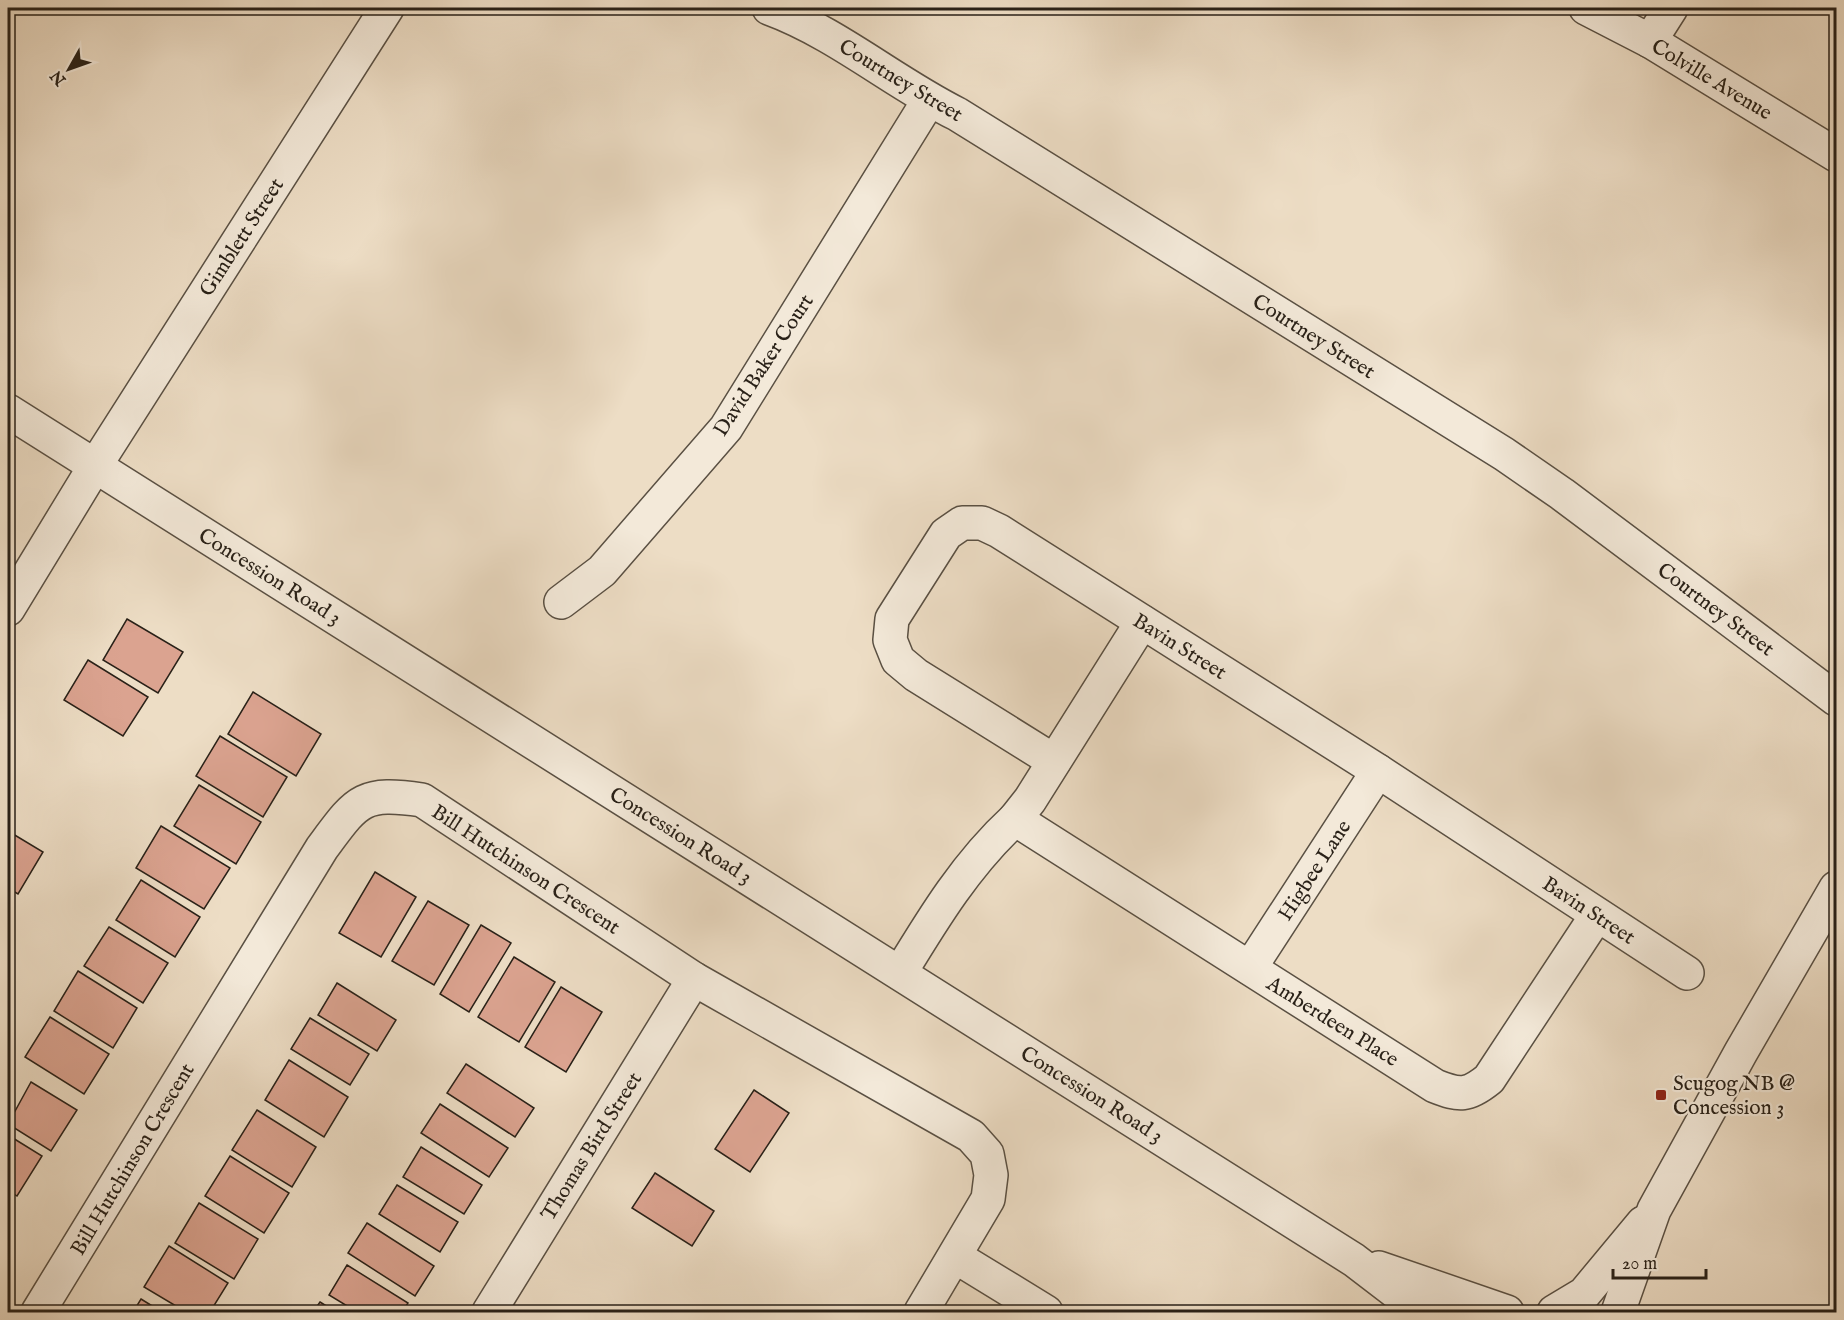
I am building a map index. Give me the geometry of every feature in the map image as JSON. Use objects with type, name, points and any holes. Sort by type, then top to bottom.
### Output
[{"type":"street","name":"Gimblett Street","points":[[8,609],[95,466],[387,8]]},
{"type":"street","name":"Courtney Street","points":[[769,8],[826,35],[929,100],[957,114],[1504,454],[1562,494],[1836,699]]},
{"type":"street","name":"Colville Avenue","points":[[1586,8],[1650,41],[1836,155]]},
{"type":"street","points":[[1650,41],[1671,8]]},
{"type":"street","name":"David Baker Court","points":[[561,602],[602,571],[726,428],[929,100]]},
{"type":"street","name":"Concession Road 3","points":[[8,411],[1354,1260],[1422,1312]]},
{"type":"street","name":"Bavin Street","points":[[1054,761],[916,675],[898,660],[890,640],[892,619],[946,534],[962,523],[982,523],[999,531],[1378,771],[1687,973]]},
{"type":"street","points":[[900,973],[964,872],[1030,800],[1142,622]]},
{"type":"street","name":"Higbee Lane","points":[[1250,968],[1378,771]]},
{"type":"street","name":"Bill Hutchinson Crescent","points":[[38,1312],[321,848],[360,802],[389,795],[422,800],[694,979],[971,1136],[987,1154],[992,1175],[988,1199],[956,1257],[921,1312]]},
{"type":"street","name":"Amberdeen Place","points":[[1015,819],[1435,1086],[1455,1094],[1474,1091],[1489,1078],[1597,915]]},
{"type":"street","points":[[1618,1312],[1654,1210],[1741,1052],[1836,888]]},
{"type":"street","name":"Thomas Bird Street","points":[[489,1312],[694,979]]},
{"type":"street","points":[[1554,1312],[1584,1294],[1654,1210]]},
{"type":"street","points":[[956,1257],[1046,1312]]},
{"type":"street","name":"Concession Road 3","points":[[1354,1260],[1507,1312]]},
{"type":"building","points":[[127,619],[183,652],[158,693],[103,660]]},
{"type":"building","points":[[88,660],[148,697],[123,736],[64,700]]},
{"type":"building","points":[[253,692],[321,734],[296,776],[228,734]]},
{"type":"building","points":[[220,736],[287,777],[263,817],[196,776]]},
{"type":"building","points":[[199,785],[261,822],[236,864],[174,826]]},
{"type":"building","points":[[161,826],[230,868],[204,909],[136,868]]},
{"type":"building","points":[[8,831],[43,852],[18,894],[8,888]]},
{"type":"building","points":[[375,872],[416,897],[381,957],[339,933]]},
{"type":"building","points":[[141,880],[200,917],[175,957],[116,920]]},
{"type":"building","points":[[428,901],[469,925],[434,985],[392,961]]},
{"type":"building","points":[[481,925],[511,943],[469,1012],[440,994]]},
{"type":"building","points":[[109,927],[168,963],[143,1003],[84,966]]},
{"type":"building","points":[[514,957],[555,982],[519,1042],[478,1017]]},
{"type":"building","points":[[78,971],[137,1008],[113,1048],[54,1011]]},
{"type":"building","points":[[337,983],[396,1020],[377,1051],[318,1015]]},
{"type":"building","points":[[561,987],[602,1012],[566,1072],[525,1047]]},
{"type":"building","points":[[50,1017],[109,1054],[84,1094],[25,1057]]},
{"type":"building","points":[[310,1018],[369,1054],[350,1085],[291,1049]]},
{"type":"building","points":[[289,1060],[348,1097],[324,1137],[265,1100]]},
{"type":"building","points":[[466,1064],[534,1108],[515,1137],[447,1093]]},
{"type":"building","points":[[31,1082],[77,1110],[51,1151],[8,1124]]},
{"type":"building","points":[[754,1090],[789,1113],[750,1172],[715,1149]]},
{"type":"building","points":[[440,1104],[508,1148],[489,1177],[421,1133]]},
{"type":"building","points":[[257,1110],[316,1147],[292,1187],[232,1150]]},
{"type":"building","points":[[8,1135],[42,1156],[17,1196],[8,1190]]},
{"type":"building","points":[[421,1147],[482,1185],[464,1214],[403,1177]]},
{"type":"building","points":[[230,1156],[289,1193],[264,1233],[205,1196]]},
{"type":"building","points":[[655,1173],[714,1211],[692,1246],[632,1208]]},
{"type":"building","points":[[397,1185],[458,1222],[440,1252],[379,1214]]},
{"type":"building","points":[[199,1203],[258,1239],[234,1279],[175,1243]]},
{"type":"building","points":[[367,1223],[434,1266],[415,1296],[348,1253]]},
{"type":"building","points":[[169,1246],[228,1283],[210,1312],[186,1312],[144,1287]]},
{"type":"building","points":[[347,1265],[408,1303],[402,1312],[357,1312],[329,1295]]},
{"type":"building","points":[[141,1299],[162,1312],[133,1312]]},
{"type":"building","points":[[320,1302],[336,1312],[313,1312]]},
{"type":"place","name":"Scugog NB @ Concession 3","points":[[1661,1095]]}]
